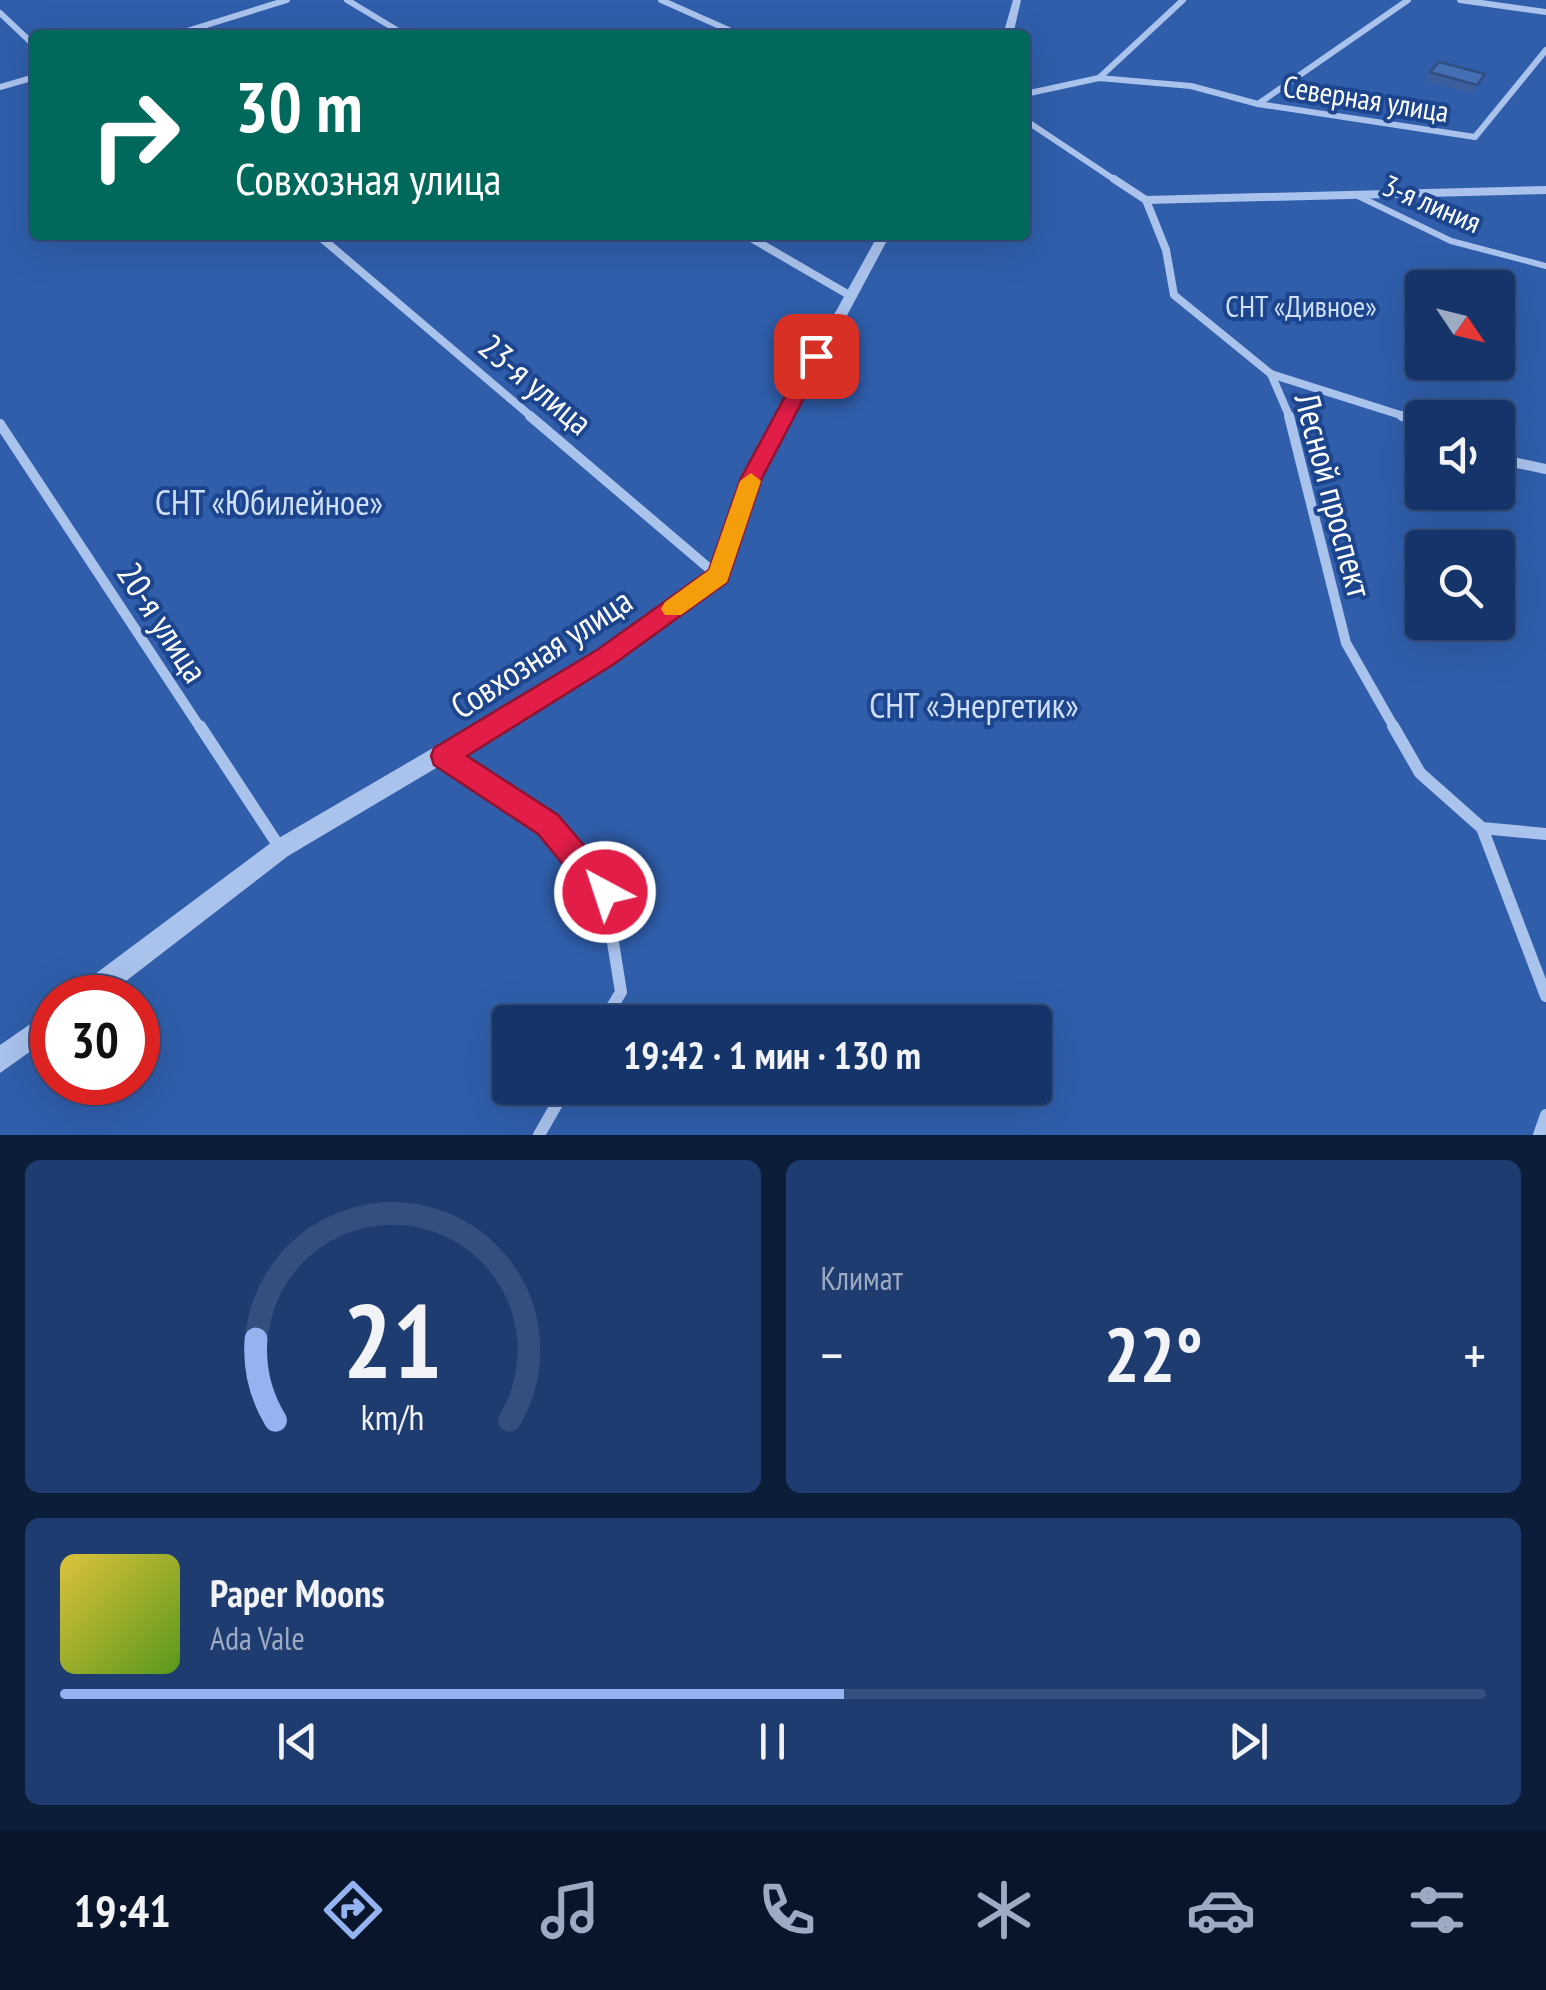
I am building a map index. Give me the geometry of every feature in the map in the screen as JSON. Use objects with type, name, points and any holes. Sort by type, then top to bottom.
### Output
[{"type":"street","points":[[190,30],[287,0]]},
{"type":"street","points":[[346,0],[397,30]]},
{"type":"street","points":[[661,0],[729,30]]},
{"type":"street","points":[[1009,30],[1017,0]]},
{"type":"street","points":[[1099,78],[1183,0]]},
{"type":"street","points":[[1030,93],[1099,78],[1191,86],[1258,104],[1408,0]]},
{"type":"street","points":[[1460,0],[1546,12]]},
{"type":"street","points":[[0,13],[30,41]]},
{"type":"street","name":"Северная улица","points":[[1258,104],[1475,138],[1546,50]]},
{"type":"street","points":[[0,87],[30,78]]},
{"type":"street","points":[[1030,123],[1146,200],[1546,190]]},
{"type":"street","name":"Лесной проспект","points":[[1146,200],[1166,250],[1174,295],[1270,374],[1286,406],[1346,643],[1420,773],[1482,828]]},
{"type":"street","name":"23-я улица","points":[[324,240],[718,576]]},
{"type":"street","points":[[755,240],[849,295]]},
{"type":"street","points":[[718,576],[752,478],[881,240]]},
{"type":"street","points":[[1270,374],[1405,417]]},
{"type":"street","name":"20-я улица","points":[[0,424],[280,849]]},
{"type":"street","points":[[1515,462],[1546,468]]},
{"type":"street","name":"Совхозная улица","points":[[114,975],[280,849],[444,756],[606,657],[718,576]]},
{"type":"street","points":[[444,756],[548,824],[605,892],[621,992],[614,1005]]},
{"type":"street","points":[[1546,834],[1482,828],[1546,996]]},
{"type":"street","points":[[0,1060],[30,1038]]},
{"type":"street","points":[[540,1135],[557,1105]]},
{"type":"street","points":[[1539,1135],[1546,1114]]},
{"type":"lane","name":"3-я линия","points":[[1358,196],[1451,242],[1546,266]]},
{"type":"green space","points":[[0,0],[1546,0],[1546,1135],[0,1135]]},
{"type":"building","points":[[1439,62],[1485,74],[1477,85],[1430,72]]},
{"type":"slow traffic","points":[[673,609],[718,576],[751,481]]},
{"type":"route","points":[[605,892],[548,824],[444,756],[606,657],[718,576],[752,478],[816,356]]},
{"type":"park label","name":"СНТ «Дивное»","points":[[1301,305]]},
{"type":"park label","name":"СНТ «Юбилейное»","points":[[269,502]]},
{"type":"park label","name":"СНТ «Энергетик»","points":[[974,705]]}]
